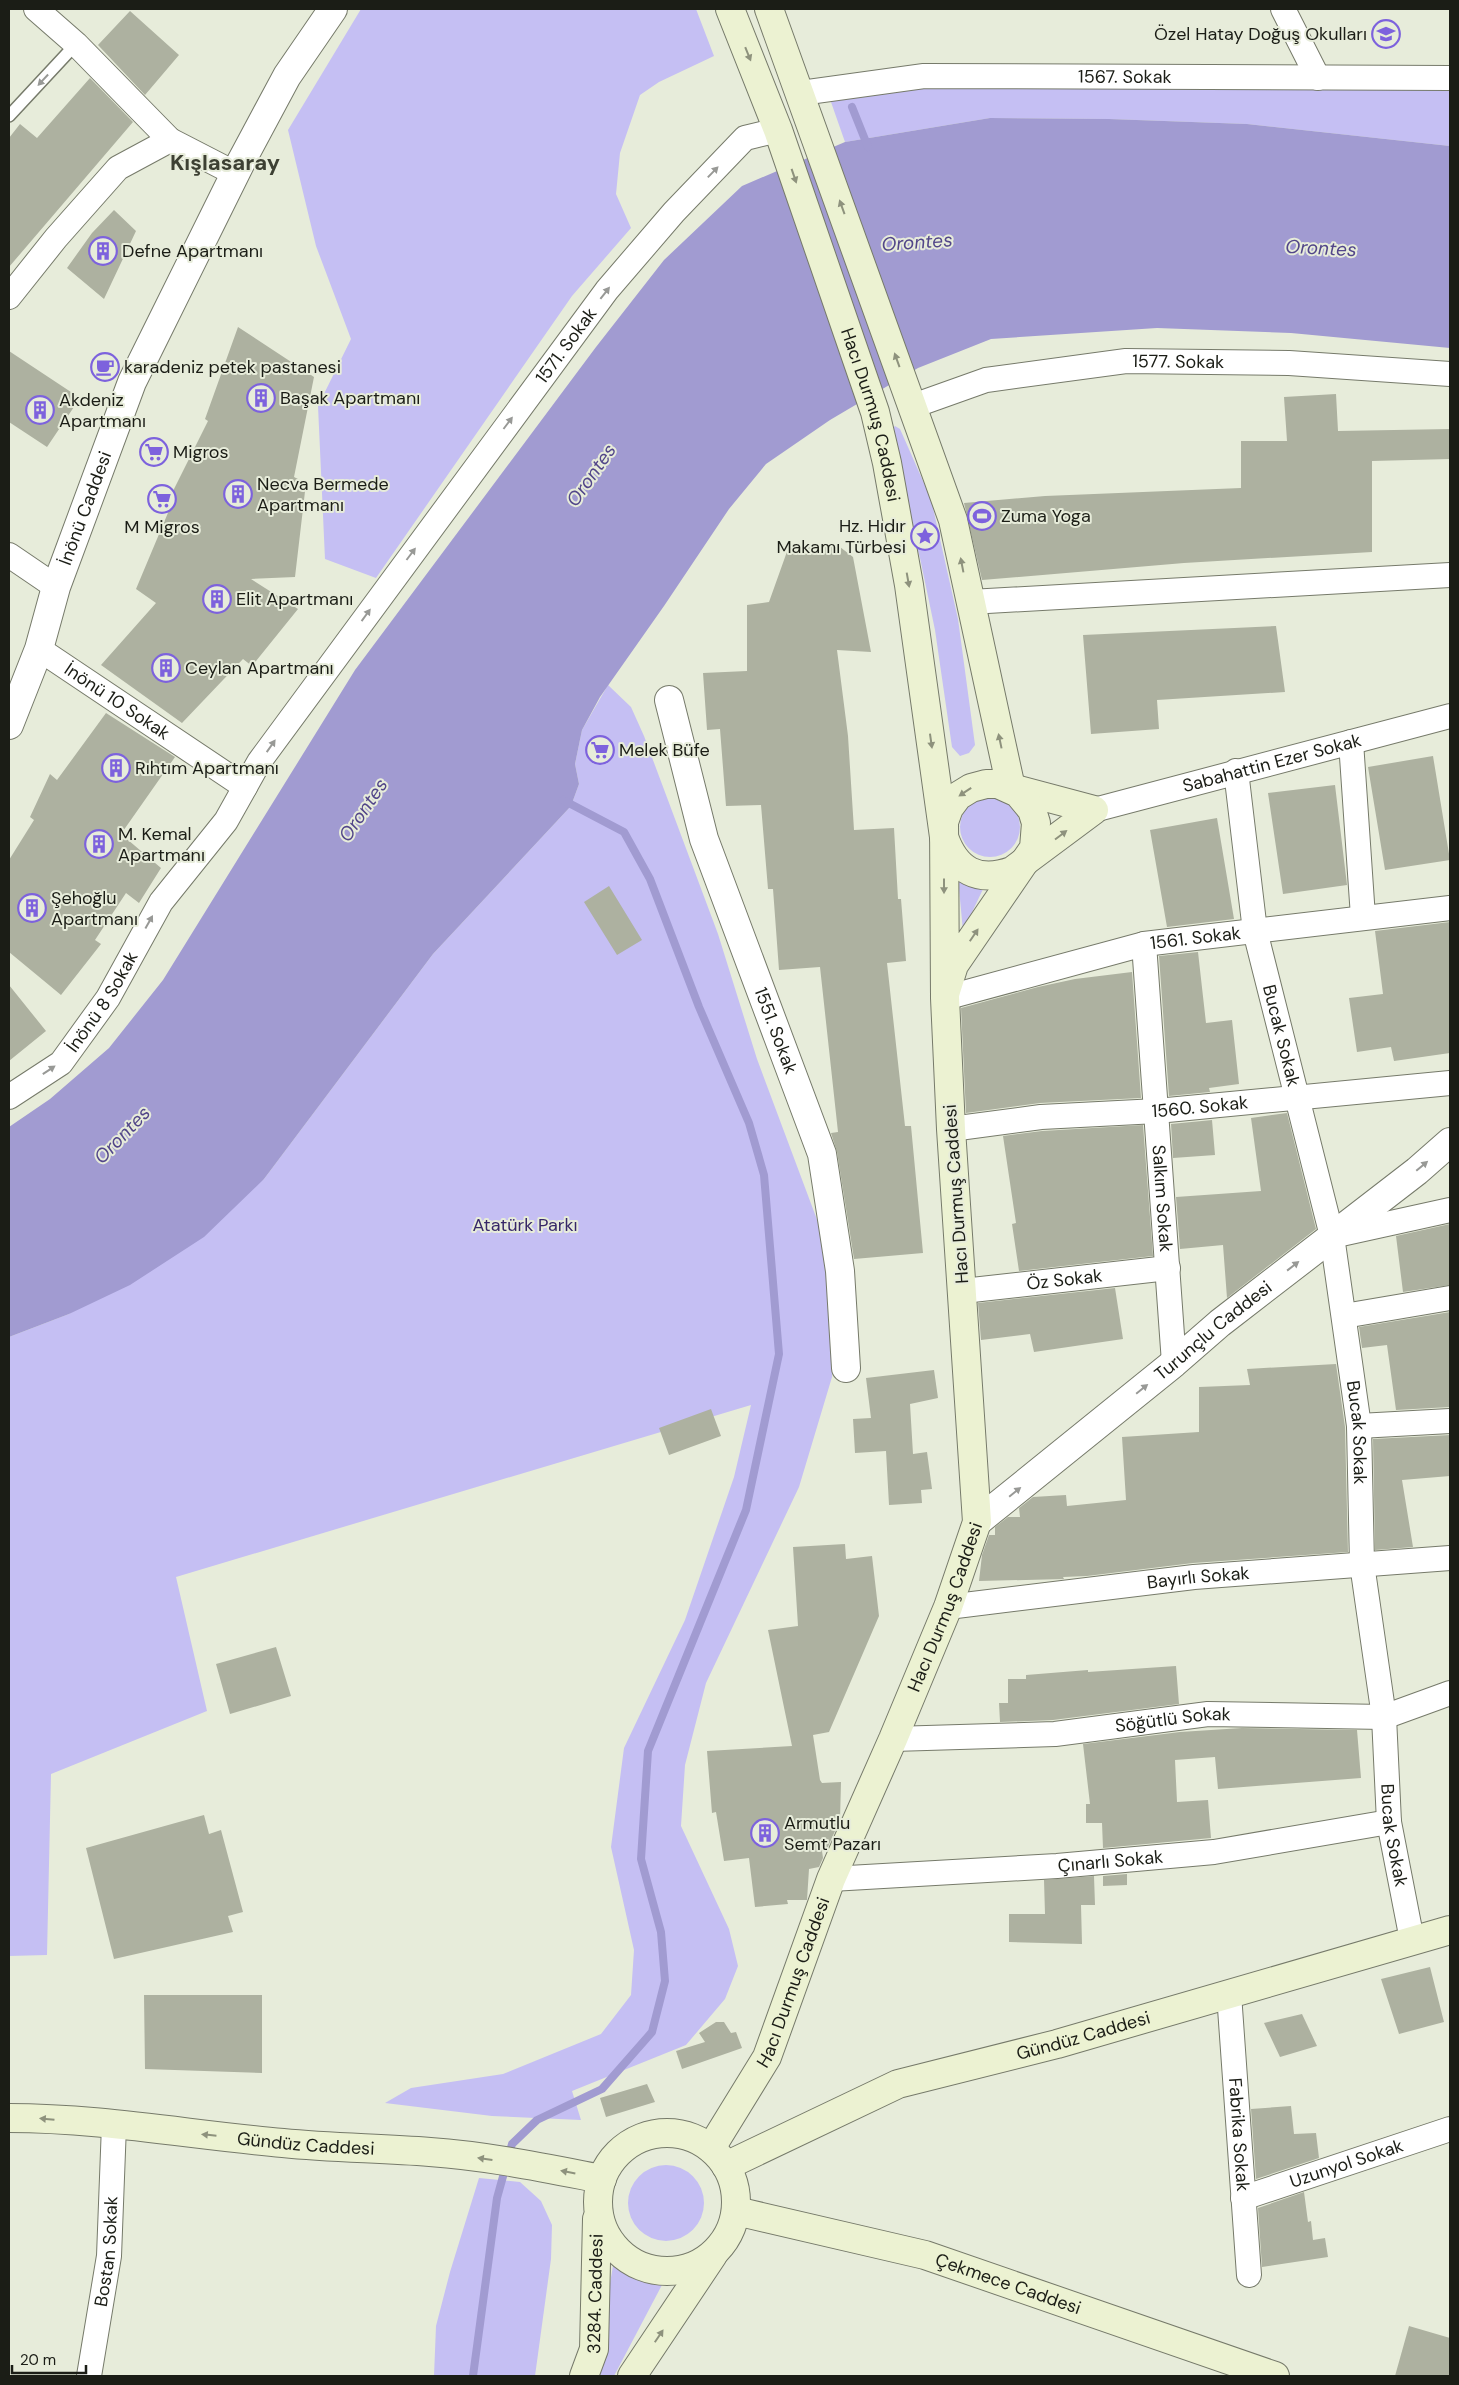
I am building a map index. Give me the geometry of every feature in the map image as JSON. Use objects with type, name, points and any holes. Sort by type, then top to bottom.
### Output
[{"type":"main road","name":"Hacı Durmuş Caddesi","points":[[730,9],[778,130],[875,412],[887,463],[909,585],[944,837],[949,851],[958,864],[970,872],[986,876],[1001,875],[1012,871],[1022,864]]},
{"type":"main road","points":[[770,9],[954,520],[1011,788],[1094,810]]},
{"type":"main road","name":"Hacı Durmuş Caddesi","points":[[718,2157],[767,2057],[831,1879],[893,1739],[948,1607],[977,1522],[951,1129],[945,996],[944,822],[949,808],[958,796],[971,788],[986,784],[998,784],[1011,788],[1024,798],[1032,810],[1036,823],[1034,848],[954,965],[945,996]]},
{"type":"main road","name":"Sabahattin Ezer Sokak","points":[[1022,864],[1094,810]]},
{"type":"main road","name":"Gündüz Caddesi","points":[[718,2157],[898,2084],[1057,2044],[1450,1930]]},
{"type":"main road","name":"Gündüz Caddesi","points":[[9,2118],[34,2118],[114,2125],[285,2144],[432,2152],[534,2166],[602,2179]]},
{"type":"main road","points":[[632,2376],[729,2233],[736,2211],[735,2192],[718,2157],[690,2136],[666,2132],[633,2140],[612,2157],[602,2179],[597,2210],[603,2231],[615,2249],[633,2263],[654,2270],[676,2271],[697,2264],[716,2251]]},
{"type":"main road","name":"3284. Caddesi","points":[[584,2376],[594,2349],[597,2210]]},
{"type":"main road","name":"Çekmece Caddesi","points":[[736,2211],[925,2255],[1276,2376]]},
{"type":"street","points":[[36,9],[76,44],[170,140],[236,174]]},
{"type":"street","name":"İnönü Caddesi","points":[[9,725],[39,650],[56,588],[132,382],[287,76],[333,9]]},
{"type":"street","points":[[1283,9],[1318,78]]},
{"type":"street","name":"1567. Sokak","points":[[804,101],[924,76],[1450,78]]},
{"type":"street","name":"1571. Sokak","points":[[382,593],[607,290],[643,247],[745,138],[778,130]]},
{"type":"street","points":[[9,297],[56,238],[118,168],[170,140]]},
{"type":"street","name":"1577. Sokak","points":[[913,406],[986,380],[1126,361],[1289,364],[1450,374]]},
{"type":"street","points":[[9,556],[56,588]]},
{"type":"street","points":[[970,602],[1450,575]]},
{"type":"street","name":"İnönü 8 Sokak","points":[[9,1097],[60,1063],[108,998],[161,902],[226,821],[259,762],[382,593]]},
{"type":"street","name":"İnönü 10 Sokak","points":[[39,650],[245,787]]},
{"type":"street","name":"1551. Sokak","points":[[670,700],[704,840],[822,1154],[840,1271],[846,1368]]},
{"type":"street","name":"Sabahattin Ezer Sokak","points":[[1094,810],[1450,716]]},
{"type":"street","points":[[1350,742],[1363,917]]},
{"type":"street","name":"Bucak Sokak","points":[[1236,771],[1255,930],[1332,1236],[1359,1426],[1362,1564],[1384,1717],[1389,1822],[1412,1940]]},
{"type":"street","name":"1561. Sokak","points":[[945,996],[1144,944],[1255,930],[1295,928],[1363,917],[1450,908]]},
{"type":"street","name":"Salkım Sokak","points":[[1144,944],[1174,1363]]},
{"type":"street","name":"1560. Sokak","points":[[951,1129],[1041,1117],[1157,1111],[1450,1083]]},
{"type":"street","name":"Turunçlu Caddesi","points":[[977,1522],[1174,1363],[1220,1323],[1417,1171],[1450,1142]]},
{"type":"street","points":[[1332,1236],[1450,1210]]},
{"type":"street","name":"Öz Sokak","points":[[963,1290],[1168,1268]]},
{"type":"street","points":[[1344,1316],[1450,1298]]},
{"type":"street","points":[[1359,1426],[1450,1421]]},
{"type":"street","name":"Bayırlı Sokak","points":[[948,1607],[1194,1577],[1450,1558]]},
{"type":"street","name":"Söğütlü Sokak","points":[[893,1739],[1055,1734],[1208,1714],[1384,1717],[1450,1693]]},
{"type":"street","name":"Çınarlı Sokak","points":[[831,1879],[1057,1866],[1214,1852],[1389,1822]]},
{"type":"street","name":"Fabrika Sokak","points":[[1229,1994],[1249,2275]]},
{"type":"street","name":"Bostan Sokak","points":[[89,2376],[109,2256],[114,2125]]},
{"type":"street","name":"Uzunyol Sokak","points":[[1244,2198],[1450,2129]]},
{"type":"lane","points":[[9,116],[76,44]]},
{"type":"green space","points":[[361,9],[696,9],[714,56],[659,82],[640,95],[620,153],[616,194],[631,228],[572,296],[376,578],[325,559],[318,406],[351,339],[316,246],[288,130]]},
{"type":"green space","points":[[1450,83],[1450,146],[1247,124],[1109,119],[990,118],[845,142],[825,85]]},
{"type":"green space","points":[[895,426],[900,429],[931,499],[958,619],[975,745],[969,753],[960,756],[952,747],[935,630],[920,558],[905,505],[891,430]]},
{"type":"green space","name":"Atatürk Parkı","points":[[608,685],[631,707],[644,736],[718,934],[757,1059],[819,1225],[831,1304],[832,1377],[799,1487],[706,1683],[685,1765],[681,1826],[729,1929],[738,1966],[725,1999],[686,2045],[572,2091],[581,2120],[492,2116],[385,2103],[411,2088],[503,2074],[601,2034],[631,1995],[634,1950],[611,1847],[624,1748],[685,1620],[734,1477],[751,1405],[176,1577],[207,1711],[51,1774],[47,1955],[9,1956],[9,1337],[69,1314],[264,1179],[433,954],[571,806],[579,784],[575,764],[582,730]]},
{"type":"green space","points":[[984,797],[996,797],[1007,802],[1015,810],[1020,821],[1018,839],[1007,852],[996,857],[984,857],[973,852],[965,844],[960,833],[960,821],[965,810],[973,802]]},
{"type":"green space","points":[[958,878],[985,885],[963,931]]},
{"type":"green space","points":[[666,2165],[680,2168],[693,2176],[701,2189],[704,2203],[701,2217],[693,2230],[680,2238],[666,2241],[652,2238],[639,2230],[631,2217],[628,2203],[631,2189],[639,2176],[652,2168]]},
{"type":"green space","points":[[479,2178],[520,2182],[541,2201],[552,2225],[551,2259],[535,2376],[434,2376],[436,2326],[450,2272]]},
{"type":"green space","points":[[613,2266],[636,2280],[648,2283],[663,2283],[614,2376],[594,2376]]},
{"type":"water","name":"Orontes","points":[[990,118],[1109,119],[1247,124],[1450,146],[1450,348],[1291,333],[1157,328],[991,339],[918,368],[830,420],[766,464],[729,509],[600,697],[582,730],[575,764],[579,784],[571,806],[433,954],[264,1179],[204,1237],[130,1285],[69,1314],[9,1337],[9,1127],[50,1099],[109,1048],[163,980],[355,670],[596,347],[664,260],[742,186],[845,142]]},
{"type":"building","points":[[130,11],[179,55],[145,95],[98,45]]},
{"type":"building","points":[[90,78],[133,122],[9,267],[9,138],[20,124],[37,138]]},
{"type":"building","name":"Defne Apartmanı","points":[[114,210],[136,231],[104,299],[67,268],[92,233]]},
{"type":"building","points":[[238,327],[314,377],[294,477],[306,483],[295,577],[251,579],[298,609],[252,666],[243,659],[182,723],[101,665],[156,603],[136,589],[170,508],[166,505],[208,421],[205,419]]},
{"type":"building","name":"Akdeniz Apartmanı","points":[[9,351],[80,398],[47,447],[9,422]]},
{"type":"building","points":[[1336,394],[1338,431],[1450,429],[1450,459],[1372,461],[1372,552],[1184,563],[982,580],[964,503],[1045,496],[1241,488],[1241,441],[1287,441],[1284,397]]},
{"type":"building","points":[[789,546],[840,547],[853,557],[871,652],[837,650],[848,736],[854,830],[894,828],[898,899],[901,899],[906,961],[887,963],[905,1126],[911,1126],[923,1253],[854,1259],[837,1152],[831,1133],[838,1132],[820,967],[779,970],[773,889],[768,889],[761,805],[726,806],[720,729],[707,730],[703,673],[747,671],[747,605],[769,602]]},
{"type":"building","points":[[1276,626],[1285,692],[1157,700],[1159,729],[1091,734],[1083,635]]},
{"type":"building","points":[[106,713],[175,757],[121,834],[161,868],[139,903],[126,893],[95,940],[101,944],[61,995],[9,952],[9,860],[34,820],[30,817],[50,774],[57,780]]},
{"type":"building","points":[[1433,756],[1450,860],[1385,870],[1368,767]]},
{"type":"building","points":[[1335,785],[1347,885],[1283,894],[1268,793]]},
{"type":"building","points":[[1217,818],[1234,919],[1167,927],[1150,830]]},
{"type":"building","points":[[609,886],[642,940],[617,955],[584,902]]},
{"type":"building","points":[[1450,922],[1450,1053],[1394,1061],[1391,1047],[1357,1052],[1349,998],[1383,994],[1375,931]]},
{"type":"building","points":[[1198,952],[1206,1023],[1232,1020],[1239,1084],[1209,1088],[1210,1092],[1169,1096],[1159,956]]},
{"type":"building","points":[[1132,972],[1141,1098],[1040,1103],[966,1113],[961,1008],[1075,979]]},
{"type":"building","points":[[9,985],[46,1031],[9,1061]]},
{"type":"building","points":[[1287,1113],[1316,1229],[1227,1298],[1223,1245],[1180,1249],[1176,1197],[1261,1191],[1251,1118]]},
{"type":"building","points":[[1212,1120],[1215,1155],[1173,1158],[1171,1124]]},
{"type":"building","points":[[1143,1125],[1153,1256],[1019,1271],[1012,1224],[1016,1223],[1003,1136],[1042,1131]]},
{"type":"building","points":[[1450,1224],[1450,1285],[1403,1292],[1396,1236]]},
{"type":"building","points":[[1115,1288],[1123,1339],[1034,1352],[1030,1334],[981,1340],[978,1303]]},
{"type":"building","points":[[1450,1312],[1450,1407],[1396,1410],[1387,1345],[1362,1348],[1359,1327]]},
{"type":"building","points":[[1336,1364],[1345,1427],[1348,1552],[1193,1563],[1087,1576],[1063,1577],[1064,1579],[979,1581],[982,1555],[989,1535],[995,1535],[995,1527],[1008,1517],[1020,1517],[1019,1508],[1033,1497],[1066,1495],[1067,1506],[1126,1500],[1122,1437],[1199,1432],[1199,1387],[1250,1385],[1247,1369]]},
{"type":"building","points":[[934,1370],[938,1398],[910,1404],[913,1454],[927,1452],[932,1489],[921,1490],[922,1503],[889,1505],[886,1451],[855,1453],[853,1419],[871,1418],[866,1378]]},
{"type":"building","points":[[711,1409],[721,1436],[669,1455],[659,1428]]},
{"type":"building","points":[[1450,1435],[1450,1476],[1402,1480],[1413,1547],[1375,1550],[1373,1439]]},
{"type":"building","points":[[845,1544],[846,1559],[872,1556],[879,1616],[829,1732],[813,1735],[820,1780],[822,1783],[841,1782],[840,1820],[826,1851],[822,1851],[823,1858],[819,1867],[809,1869],[807,1900],[787,1900],[788,1904],[755,1907],[749,1858],[724,1861],[716,1812],[712,1813],[707,1751],[792,1746],[768,1630],[798,1626],[793,1547]]},
{"type":"building","points":[[276,1647],[291,1696],[230,1714],[216,1664]]},
{"type":"building","points":[[1176,1666],[1179,1704],[1053,1720],[1000,1722],[999,1703],[1008,1703],[1008,1679],[1026,1679],[1026,1675],[1088,1670],[1088,1672]]},
{"type":"building","points":[[1242,1728],[1357,1730],[1361,1778],[1218,1789],[1215,1757],[1175,1760],[1177,1802],[1208,1800],[1211,1838],[1103,1848],[1102,1823],[1086,1823],[1086,1804],[1090,1804],[1083,1744],[1180,1732]]},
{"type":"building","points":[[204,1815],[209,1834],[221,1830],[243,1912],[228,1916],[233,1932],[114,1959],[86,1848]]},
{"type":"building","points":[[1127,1874],[1127,1885],[1103,1886],[1103,1876]]},
{"type":"building","points":[[1094,1876],[1095,1905],[1081,1905],[1082,1944],[1009,1942],[1009,1914],[1045,1914],[1044,1880]]},
{"type":"building","points":[[1430,1967],[1444,2022],[1399,2034],[1381,1979]]},
{"type":"building","points":[[144,1995],[262,1995],[262,2073],[145,2069]]},
{"type":"building","points":[[1302,2014],[1317,2046],[1280,2057],[1264,2023]]},
{"type":"building","points":[[716,2022],[724,2022],[731,2033],[736,2032],[742,2048],[682,2069],[676,2051],[705,2042],[699,2033]]},
{"type":"building","points":[[647,2084],[655,2102],[606,2117],[600,2098]]},
{"type":"building","points":[[1291,2106],[1294,2134],[1316,2133],[1319,2158],[1256,2179],[1251,2109]]},
{"type":"building","points":[[1304,2192],[1308,2222],[1311,2221],[1313,2240],[1325,2238],[1328,2257],[1262,2267],[1258,2208]]},
{"type":"building","points":[[1409,2326],[1450,2338],[1450,2376],[1395,2376]]},
{"type":"waterway","points":[[852,107],[868,147]]},
{"type":"waterway","points":[[473,2376],[497,2198],[512,2144],[537,2120],[602,2089],[652,2032],[665,1981],[661,1932],[641,1859],[648,1751],[746,1510],[779,1354],[764,1175],[749,1123],[699,1007],[650,879],[624,832],[563,800]]},
{"type":"place","name":"Özel Hatay Doğuş Okulları","points":[[1386,34]]},
{"type":"place","name":"Defne Apartmanı","points":[[103,251]]},
{"type":"place","name":"karadeniz petek pastanesi","points":[[105,367]]},
{"type":"place","name":"Başak Apartmanı","points":[[261,398]]},
{"type":"place","name":"Akdeniz Apartmanı","points":[[40,410]]},
{"type":"place","name":"Migros","points":[[154,452]]},
{"type":"place","name":"Necva Bermede Apartmanı","points":[[238,494]]},
{"type":"place","name":"M Migros","points":[[162,499]]},
{"type":"place","name":"Zuma Yoga","points":[[982,516]]},
{"type":"place","name":"Hz. Hıdır Makamı Türbesi","points":[[925,536]]},
{"type":"place","name":"Elit Apartmanı","points":[[217,599]]},
{"type":"place","name":"Ceylan Apartmanı","points":[[166,668]]},
{"type":"place","name":"Melek Büfe","points":[[600,750]]},
{"type":"place","name":"Rıhtım Apartmanı","points":[[116,768]]},
{"type":"place","name":"M. Kemal Apartmanı","points":[[99,844]]},
{"type":"place","name":"Şehoğlu Apartmanı","points":[[32,908]]},
{"type":"place","name":"Armutlu Semt Pazarı","points":[[765,1833]]},
{"type":"district","name":"Kışlasaray","points":[[225,162]]}]
